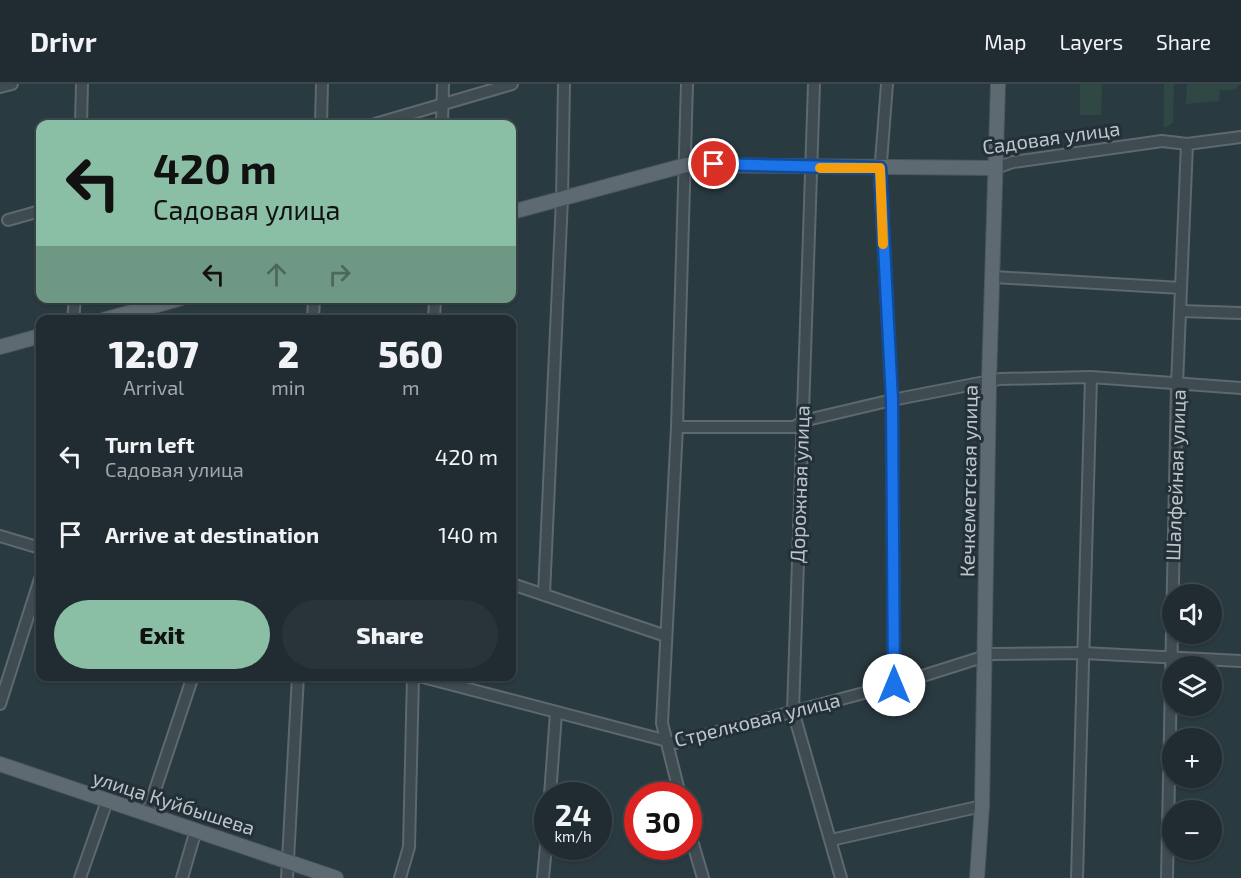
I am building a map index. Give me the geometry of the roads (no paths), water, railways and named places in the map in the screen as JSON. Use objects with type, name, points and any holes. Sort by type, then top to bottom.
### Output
[{"type":"main road","name":"Кечкеметская улица","points":[[977,878],[982,806],[989,381],[994,277],[998,84]]},
{"type":"main road","name":"Садовая улица","points":[[516,211],[686,165],[996,168]]},
{"type":"main road","points":[[121,315],[164,303]]},
{"type":"main road","points":[[0,347],[36,337]]},
{"type":"main road","name":"улица Куйбышева","points":[[0,764],[336,878]]},
{"type":"street","points":[[0,87],[12,84]]},
{"type":"street","points":[[81,84],[81,120]]},
{"type":"street","points":[[321,120],[322,84]]},
{"type":"street","points":[[442,120],[443,84]]},
{"type":"street","points":[[391,120],[442,107],[512,84]]},
{"type":"street","points":[[544,594],[562,199],[564,84]]},
{"type":"street","points":[[676,782],[664,741],[662,723],[677,427],[687,84]]},
{"type":"street","name":"Дорожная улица","points":[[814,84],[793,711],[841,878]]},
{"type":"street","points":[[887,84],[880,168],[892,400],[894,685]]},
{"type":"street","name":"Садовая улица","points":[[996,168],[1013,162],[1162,141],[1187,144],[1241,137]]},
{"type":"street","name":"Шалфейная улица","points":[[1170,656],[1187,144]]},
{"type":"street","points":[[8,220],[36,212]]},
{"type":"street","points":[[994,277],[1181,288]]},
{"type":"street","points":[[1181,311],[1241,313]]},
{"type":"street","points":[[677,427],[794,428],[801,423],[892,400],[1000,379],[1091,377],[1241,388]]},
{"type":"street","points":[[1077,878],[1091,377]]},
{"type":"street","points":[[0,536],[36,547]]},
{"type":"street","points":[[516,585],[666,636]]},
{"type":"street","points":[[0,704],[36,592]]},
{"type":"street","name":"Стрелковая улица","points":[[438,681],[675,743],[894,685],[973,661],[984,655],[1083,652],[1162,657]]},
{"type":"street","name":"Стрелковая улица","points":[[1222,660],[1241,661]]},
{"type":"street","points":[[147,814],[191,681]]},
{"type":"street","points":[[287,878],[298,681]]},
{"type":"street","points":[[400,878],[409,847],[413,681]]},
{"type":"street","points":[[551,782],[556,713]]},
{"type":"street","name":"Шалфейная улица","points":[[1167,878],[1169,716]]},
{"type":"street","points":[[80,878],[107,801]]},
{"type":"street","points":[[831,840],[982,806]]},
{"type":"street","points":[[182,878],[196,830]]},
{"type":"street","points":[[543,878],[545,860]]},
{"type":"street","points":[[698,860],[703,878]]}]
